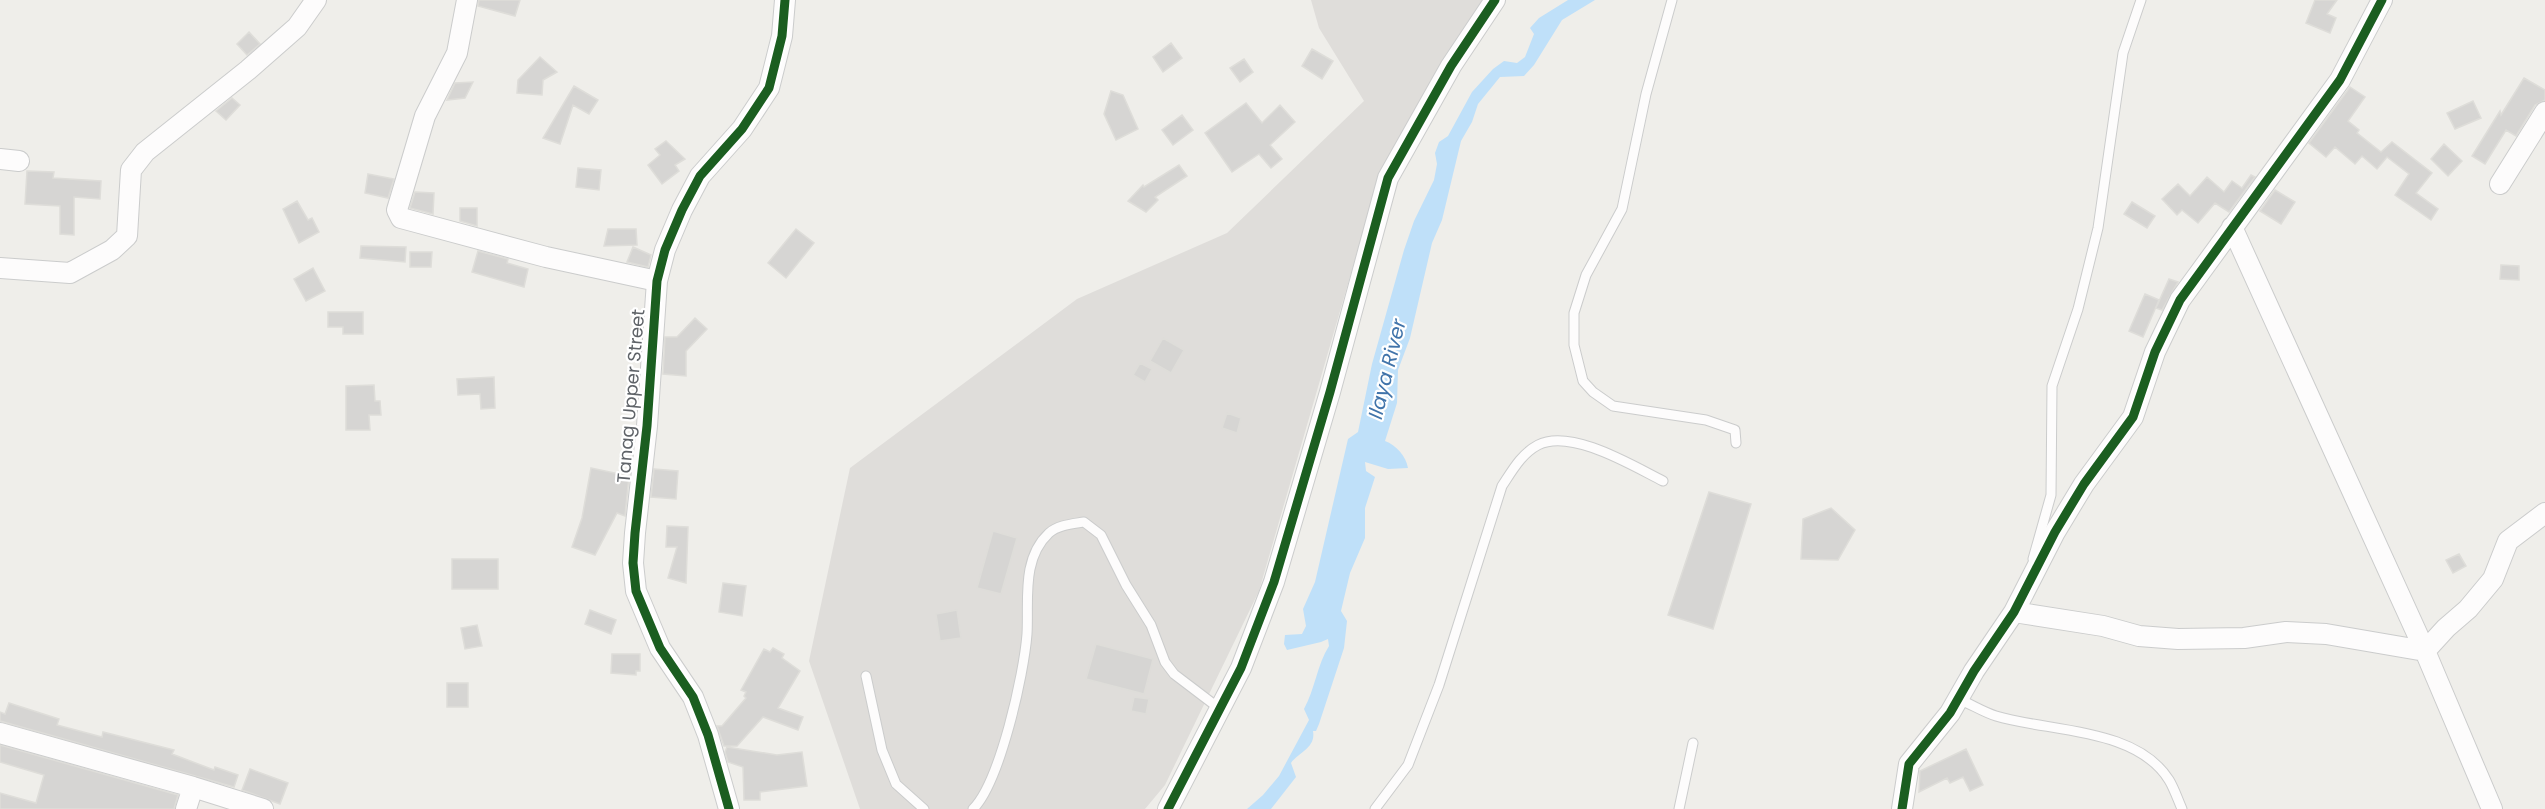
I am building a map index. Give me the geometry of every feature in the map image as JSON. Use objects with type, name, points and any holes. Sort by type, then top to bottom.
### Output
[{"type":"street","points":[[0,268],[70,273],[112,250],[126,236],[131,170],[145,152],[297,27],[316,0]]},
{"type":"street","points":[[467,0],[458,53],[425,116],[397,210],[400,218],[546,256],[657,281]]},
{"type":"street","name":"Tanag Upper Street","points":[[729,809],[708,735],[693,697],[660,648],[636,591],[633,562],[635,533],[647,426],[657,281],[669,240],[700,176],[742,129],[769,88],[782,36],[785,0]]},
{"type":"street","points":[[1168,809],[1241,668],[1274,582],[1330,393],[1388,178],[1451,66],[1495,0]]},
{"type":"street","points":[[1902,809],[1909,764],[1950,713],[2014,612],[2055,532],[2084,484],[2133,417],[2155,352],[2180,300],[2340,80],[2382,0]]},
{"type":"street","points":[[2500,184],[2545,112]]},
{"type":"street","points":[[2232,227],[2425,651],[2492,809]]},
{"type":"street","points":[[2425,651],[2468,609],[2493,579],[2508,541],[2545,513]]},
{"type":"street","points":[[2014,612],[2103,626],[2139,636],[2178,639],[2244,638],[2286,632],[2316,633],[2425,651]]},
{"type":"street","points":[[0,733],[263,809]]},
{"type":"street","points":[[186,809],[193,787]]},
{"type":"lane","points":[[1672,0],[1646,94],[1622,208],[1586,275],[1574,314],[1574,345],[1583,381],[1593,393],[1613,406],[1706,420],[1735,430],[1736,443]]},
{"type":"lane","points":[[2025,590],[2051,495],[2052,386],[2078,309],[2098,228],[2123,53],[2141,0]]},
{"type":"lane","points":[[1375,809],[1408,765],[1439,685],[1502,486],[1521,458],[1539,444],[1568,441],[1599,449],[1663,482]]},
{"type":"lane","points":[[973,809],[991,782],[1011,721],[1027,636],[1028,576],[1037,552],[1049,533],[1063,525],[1084,522],[1101,535],[1126,585],[1151,625],[1165,662],[1174,674],[1220,709]]},
{"type":"lane","points":[[866,676],[882,750],[896,784],[924,809]]},
{"type":"lane","points":[[1958,699],[1996,716],[2100,736],[2123,745],[2150,760],[2169,779],[2182,809]]},
{"type":"lane","points":[[1679,809],[1693,742]]},
{"type":"shaded area","points":[[1311,0],[1489,0],[1380,173],[1259,591],[1165,785],[1145,809],[860,809],[809,661],[850,468],[1077,299],[1227,233],[1364,101],[1319,28]]},
{"type":"water","name":"Ilaya River","points":[[1568,0],[1595,0],[1562,20],[1534,65],[1524,76],[1500,77],[1478,104],[1472,122],[1461,141],[1442,220],[1432,243],[1410,338],[1398,370],[1397,403],[1385,441],[1400,452],[1408,468],[1388,469],[1365,462],[1366,471],[1375,477],[1365,508],[1365,538],[1350,573],[1341,611],[1347,621],[1344,648],[1319,724],[1316,731],[1313,731],[1312,742],[1291,763],[1296,777],[1271,809],[1247,809],[1279,776],[1309,720],[1304,709],[1329,646],[1328,639],[1287,650],[1284,644],[1285,635],[1302,634],[1306,626],[1303,609],[1315,582],[1348,439],[1358,432],[1372,364],[1404,250],[1414,221],[1434,180],[1437,164],[1435,153],[1439,142],[1448,136],[1472,92],[1493,69],[1504,61],[1517,63],[1525,57],[1534,34],[1530,28],[1539,18]]},
{"type":"building","points":[[479,0],[520,0],[515,16],[478,6]]},
{"type":"building","points":[[2315,0],[2337,0],[2327,14],[2336,18],[2330,33],[2306,23]]},
{"type":"building","points":[[249,32],[260,44],[247,55],[237,44]]},
{"type":"building","points":[[1171,43],[1182,58],[1163,72],[1153,57]]},
{"type":"building","points":[[1312,49],[1333,61],[1322,79],[1302,66]]},
{"type":"building","points":[[540,57],[557,72],[543,80],[542,95],[517,93],[518,80]]},
{"type":"building","points":[[1244,59],[1253,72],[1240,82],[1230,68]]},
{"type":"building","points":[[2524,78],[2545,90],[2545,100],[2535,105],[2516,136],[2506,130],[2485,164],[2472,156]]},
{"type":"building","points":[[473,82],[465,98],[447,100],[455,83]]},
{"type":"building","points":[[574,86],[598,100],[589,114],[573,105],[560,144],[543,138]]},
{"type":"building","points":[[2350,87],[2365,97],[2348,121],[2359,130],[2357,133],[2381,152],[2392,142],[2432,173],[2416,193],[2438,209],[2431,220],[2395,195],[2409,174],[2387,157],[2377,169],[2362,156],[2355,164],[2335,147],[2326,157],[2309,143]]},
{"type":"building","points":[[1111,91],[1123,95],[1138,129],[1116,140],[1104,114]]},
{"type":"building","points":[[232,98],[240,105],[226,120],[216,111]]},
{"type":"building","points":[[2473,101],[2481,118],[2455,129],[2447,113]]},
{"type":"building","points":[[1246,103],[1262,123],[1280,105],[1295,122],[1270,145],[1282,159],[1271,168],[1259,154],[1232,172],[1205,133]]},
{"type":"building","points":[[1182,115],[1193,130],[1173,145],[1162,130]]},
{"type":"building","points":[[666,141],[685,159],[675,165],[679,171],[662,184],[648,165],[660,155],[655,149]]},
{"type":"building","points":[[2444,144],[2462,161],[2448,176],[2431,159]]},
{"type":"building","points":[[1179,165],[1187,176],[1155,197],[1158,200],[1146,212],[1128,201],[1143,185],[1144,187]]},
{"type":"building","points":[[578,168],[601,170],[599,190],[576,187]]},
{"type":"building","points":[[27,171],[54,172],[53,178],[101,181],[100,199],[74,197],[74,235],[60,234],[60,206],[25,204]]},
{"type":"building","points":[[368,174],[394,179],[388,198],[365,193]]},
{"type":"building","points":[[2251,175],[2255,177],[2229,212],[2215,203],[2198,223],[2182,210],[2177,215],[2162,199],[2178,184],[2190,196],[2207,177],[2224,192],[2232,181],[2242,188]]},
{"type":"building","points":[[2275,190],[2295,202],[2281,224],[2260,211]]},
{"type":"building","points":[[415,192],[434,193],[433,214],[410,208]]},
{"type":"building","points":[[297,201],[308,220],[312,218],[319,232],[299,243],[283,209]]},
{"type":"building","points":[[2132,202],[2155,216],[2147,228],[2124,214]]},
{"type":"building","points":[[460,208],[477,208],[477,226],[460,221]]},
{"type":"building","points":[[608,229],[636,229],[637,245],[604,246]]},
{"type":"building","points":[[796,229],[814,243],[786,278],[768,263]]},
{"type":"building","points":[[361,246],[406,247],[405,262],[360,258]]},
{"type":"building","points":[[633,247],[651,255],[648,267],[627,262]]},
{"type":"building","points":[[478,251],[508,259],[507,263],[528,269],[524,287],[472,272]]},
{"type":"building","points":[[410,252],[432,252],[431,267],[410,267]]},
{"type":"building","points":[[2501,265],[2519,266],[2519,280],[2500,279]]},
{"type":"building","points":[[313,268],[325,291],[306,301],[294,279]]},
{"type":"building","points":[[2169,279],[2178,282],[2162,310],[2156,308]]},
{"type":"building","points":[[2145,294],[2159,300],[2143,337],[2129,331]]},
{"type":"building","points":[[328,312],[363,312],[363,334],[343,334],[343,327],[328,327]]},
{"type":"building","points":[[695,318],[707,329],[686,351],[686,376],[663,374],[665,337],[677,337]]},
{"type":"building","points":[[1163,338],[1184,350],[1171,373],[1150,361]]},
{"type":"building","points":[[1140,363],[1152,369],[1145,382],[1133,375]]},
{"type":"building","points":[[494,377],[495,408],[481,409],[480,394],[458,395],[457,379]]},
{"type":"building","points":[[374,385],[375,401],[380,401],[381,415],[369,415],[370,430],[346,430],[346,386]]},
{"type":"building","points":[[1227,413],[1241,418],[1237,433],[1222,428]]},
{"type":"building","points":[[591,468],[629,476],[625,516],[617,513],[595,555],[572,547],[582,518]]},
{"type":"building","points":[[654,469],[678,471],[676,499],[651,497]]},
{"type":"building","points":[[1709,492],[1751,504],[1713,629],[1668,615]]},
{"type":"building","points":[[1831,508],[1855,530],[1838,560],[1801,559],[1803,519]]},
{"type":"building","points":[[667,526],[688,527],[686,583],[668,578],[677,547],[666,547]]},
{"type":"building","points":[[993,531],[1017,538],[1001,594],[977,588]]},
{"type":"building","points":[[2459,554],[2466,566],[2453,573],[2446,560]]},
{"type":"building","points":[[452,559],[498,559],[498,589],[452,589]]},
{"type":"building","points":[[723,583],[746,586],[742,616],[719,612]]},
{"type":"building","points":[[590,610],[616,620],[611,634],[585,624]]},
{"type":"building","points":[[957,610],[961,638],[940,641],[936,614]]},
{"type":"building","points":[[477,625],[482,646],[465,649],[461,628]]},
{"type":"building","points":[[1096,644],[1153,659],[1144,694],[1086,679]]},
{"type":"building","points":[[773,648],[784,654],[782,658],[800,671],[778,708],[803,717],[798,730],[763,717],[737,746],[724,746],[717,726],[722,726],[746,698],[744,696],[746,692],[741,690],[764,649],[770,652]]},
{"type":"building","points":[[612,654],[640,654],[640,671],[636,671],[636,675],[611,673]]},
{"type":"building","points":[[447,683],[468,683],[468,707],[447,707]]},
{"type":"building","points":[[1134,697],[1149,699],[1146,714],[1131,711]]},
{"type":"building","points":[[9,703],[59,719],[57,725],[102,737],[103,732],[174,750],[172,754],[214,770],[215,767],[238,775],[234,787],[0,721],[0,712],[5,714]]},
{"type":"building","points":[[0,745],[178,795],[174,809],[0,809],[0,793],[36,803],[44,775],[0,762]]},
{"type":"building","points":[[727,747],[777,755],[802,752],[807,786],[760,792],[760,800],[744,800],[743,767],[728,762],[725,752]]},
{"type":"building","points":[[1966,749],[1983,785],[1970,791],[1963,777],[1950,783],[1947,778],[1919,792],[1920,771]]},
{"type":"building","points":[[250,769],[288,783],[280,804],[242,790]]},
{"type":"cycle path","points":[[729,809],[708,735],[693,697],[660,648],[636,591],[633,563],[635,533],[647,426],[657,281],[665,250],[700,176],[742,129],[769,88],[782,36],[785,0]]},
{"type":"cycle path","points":[[1168,809],[1241,668],[1274,582],[1330,392],[1388,178],[1451,66],[1495,0]]},
{"type":"cycle path","points":[[1902,809],[1909,764],[1950,713],[1974,671],[2014,612],[2055,532],[2084,484],[2133,417],[2155,352],[2180,300],[2340,80],[2382,0]]}]
